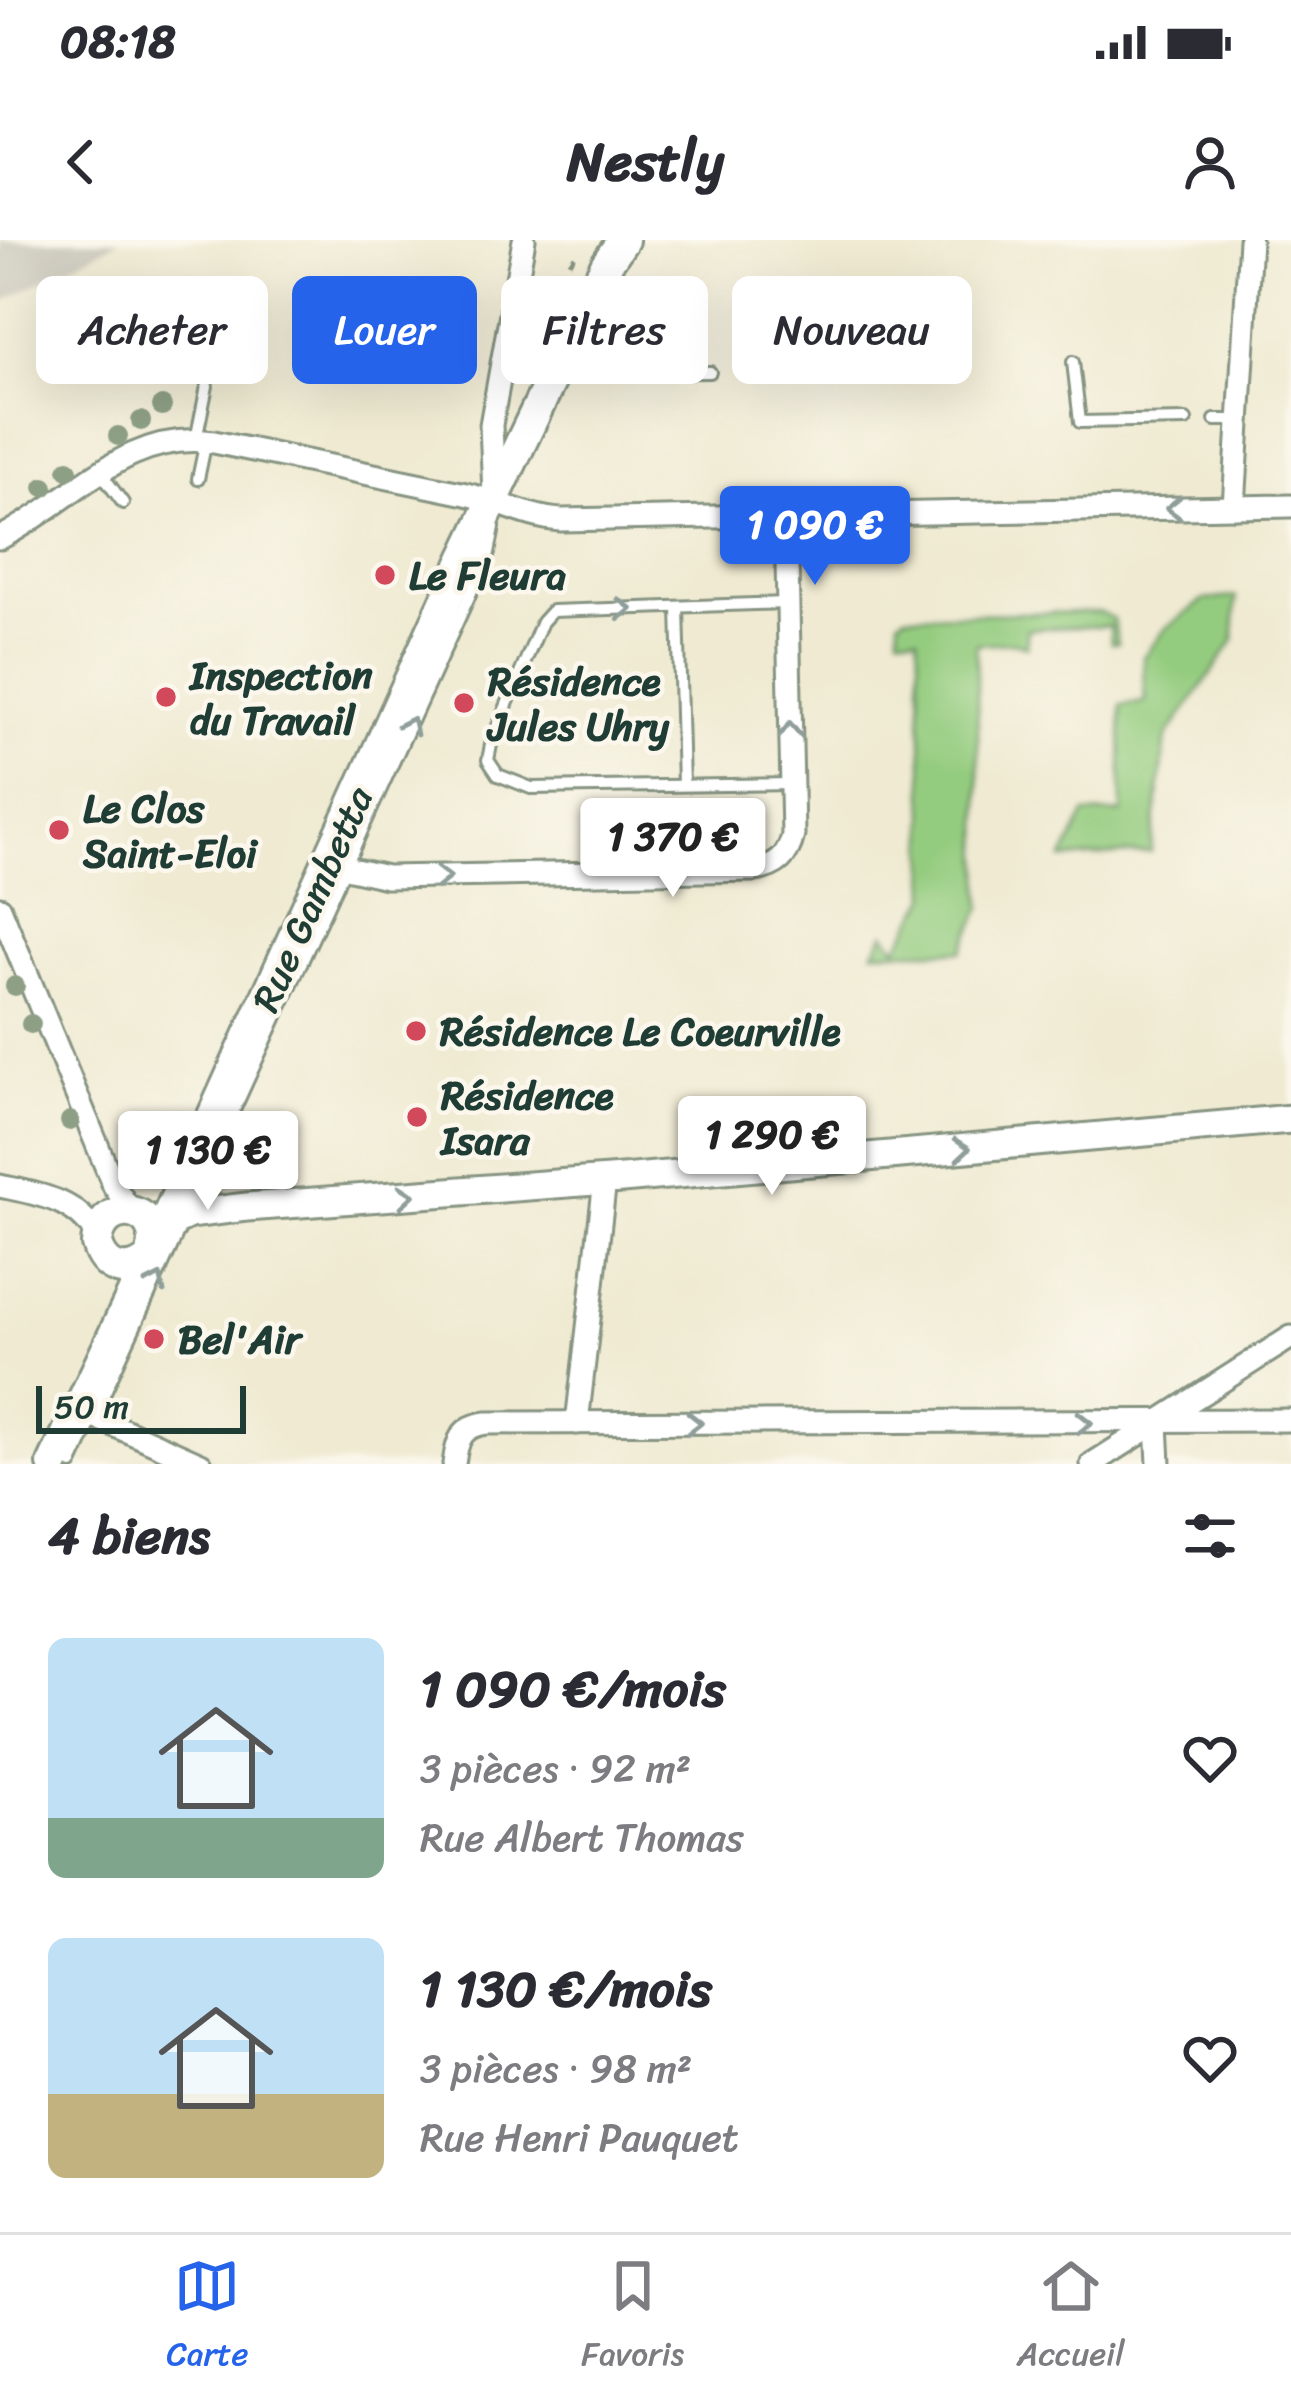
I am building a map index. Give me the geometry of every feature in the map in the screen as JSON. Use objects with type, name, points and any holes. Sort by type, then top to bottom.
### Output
[{"type":"main road","name":"Rue Gambetta","points":[[601,276],[623,240]]},
{"type":"main road","name":"Rue Gambetta","points":[[53,1464],[87,1413],[166,1199],[196,1154],[336,867],[481,497],[546,384]]},
{"type":"main road","points":[[108,1217],[155,1229],[131,1270],[103,1250],[108,1217]]},
{"type":"main road","name":"Rue Gambetta","points":[[103,1250],[113,1309],[104,1357]]},
{"type":"street","points":[[518,276],[524,240]]},
{"type":"street","points":[[1234,507],[1226,420],[1250,240]]},
{"type":"street","points":[[481,497],[501,370]]},
{"type":"street","points":[[0,538],[159,442],[201,440],[481,497],[533,516],[562,520],[1291,506]]},
{"type":"street","points":[[336,867],[369,876],[424,877],[768,868],[777,864],[790,847],[786,516]]},
{"type":"street","points":[[0,908],[114,1186],[155,1229],[605,1180],[1291,1119]]},
{"type":"street","points":[[577,1424],[605,1180]]},
{"type":"street","points":[[0,1186],[63,1203],[88,1221],[103,1250]]},
{"type":"street","points":[[1093,1464],[1291,1337]]},
{"type":"street","points":[[87,1413],[201,1464]]},
{"type":"street","points":[[454,1464],[460,1436],[477,1424],[1291,1420]]},
{"type":"street","points":[[1157,1423],[1159,1464]]},
{"type":"lane","points":[[1072,362],[1080,422],[1186,420]]},
{"type":"lane","points":[[199,479],[207,386]]},
{"type":"lane","points":[[101,473],[123,503]]},
{"type":"lane","points":[[72,1464],[155,1229],[489,554],[481,497]]},
{"type":"lane","points":[[787,603],[560,609],[548,614],[492,740],[488,760],[497,775],[531,788],[791,784]]},
{"type":"lane","points":[[678,608],[683,785]]},
{"type":"path","points":[[561,276],[578,251]]},
{"type":"shaded area","points":[[0,240],[120,240],[51,276],[36,276],[36,284],[0,303]]},
{"type":"green space","points":[[1236,597],[1234,640],[1166,738],[1151,852],[1063,859],[1085,814],[1122,813],[1121,705],[1145,702],[1143,657],[1165,629],[1204,600]]},
{"type":"green space","points":[[1100,612],[1113,619],[1118,643],[1111,643],[1110,626],[1027,629],[1027,646],[976,644],[982,907],[962,951],[874,951],[885,933],[897,948],[928,897],[918,636],[899,635],[899,619],[905,615]]},
{"type":"place","name":"Le Fleura","points":[[385,575]]},
{"type":"place","name":"Inspection du Travail","points":[[166,697]]},
{"type":"place","name":"Résidence Jules Uhry","points":[[464,703]]},
{"type":"place","name":"Le Clos Saint-Eloi","points":[[59,830]]},
{"type":"place","name":"Résidence Le Coeurville","points":[[416,1031]]},
{"type":"place","name":"Résidence Isara","points":[[417,1117]]},
{"type":"place","name":"Bel'Air","points":[[154,1339]]}]
